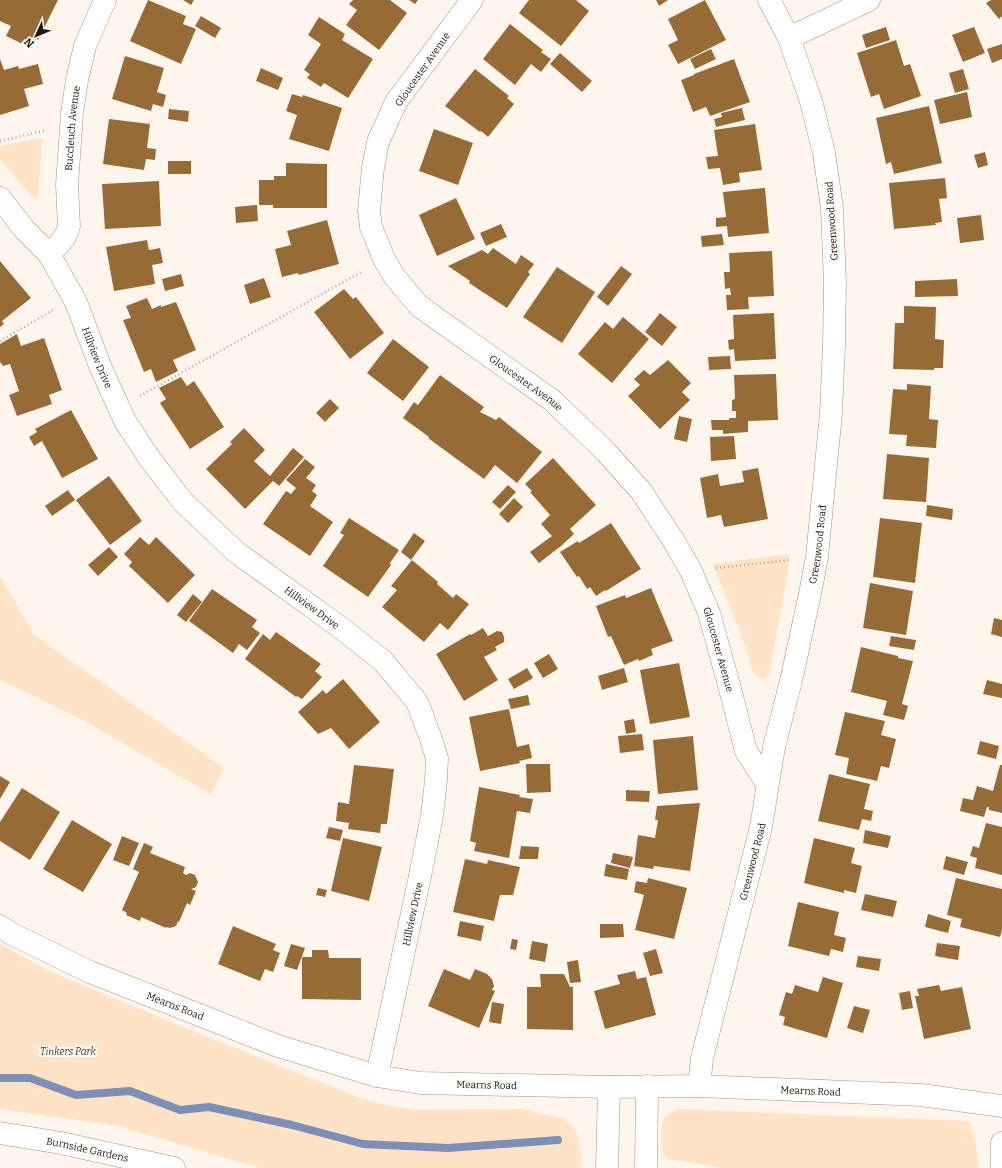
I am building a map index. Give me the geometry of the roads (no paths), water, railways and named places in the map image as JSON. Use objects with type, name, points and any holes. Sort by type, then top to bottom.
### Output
[{"type":"street","name":"Buccleuch Avenue","points":[[49,254],[66,237],[69,226],[68,185],[71,127],[77,80],[85,46],[105,0]]},
{"type":"street","name":"Gloucester Avenue","points":[[472,0],[396,102],[378,142],[369,211],[371,227],[384,259],[394,276],[419,306],[553,401],[606,452],[640,491],[675,543],[691,571],[709,613],[730,684],[746,751],[767,784]]},
{"type":"street","name":"Greenwood Road","points":[[699,1086],[704,1051],[761,827],[774,747],[791,682],[810,594],[817,557],[831,413],[835,282],[832,208],[824,153],[811,101],[789,38],[769,0]]},
{"type":"street","points":[[789,38],[869,0]]},
{"type":"street","name":"Hillview Drive","points":[[0,198],[24,229],[49,254],[76,302],[100,366],[125,421],[150,459],[183,502],[236,552],[341,628],[383,661],[417,702],[437,758],[436,780],[432,816],[421,874],[377,1076]]},
{"type":"street","name":"Mearns Road","points":[[0,926],[12,934],[90,972],[278,1046],[377,1076],[420,1083],[699,1086],[921,1095],[1002,1106]]},
{"type":"street","points":[[607,1168],[609,1086]]},
{"type":"street","points":[[646,1168],[647,1086]]},
{"type":"street","name":"Burnside Gardens","points":[[0,1133],[61,1143],[174,1168]]},
{"type":"street","points":[[1002,1143],[1002,1168]]},
{"type":"waterway","points":[[0,1078],[30,1078],[76,1095],[130,1091],[180,1110],[209,1107],[292,1125],[363,1144],[448,1148],[558,1140]]},
{"type":"park label","name":"Tinkers Park","points":[[68,1051]]}]
